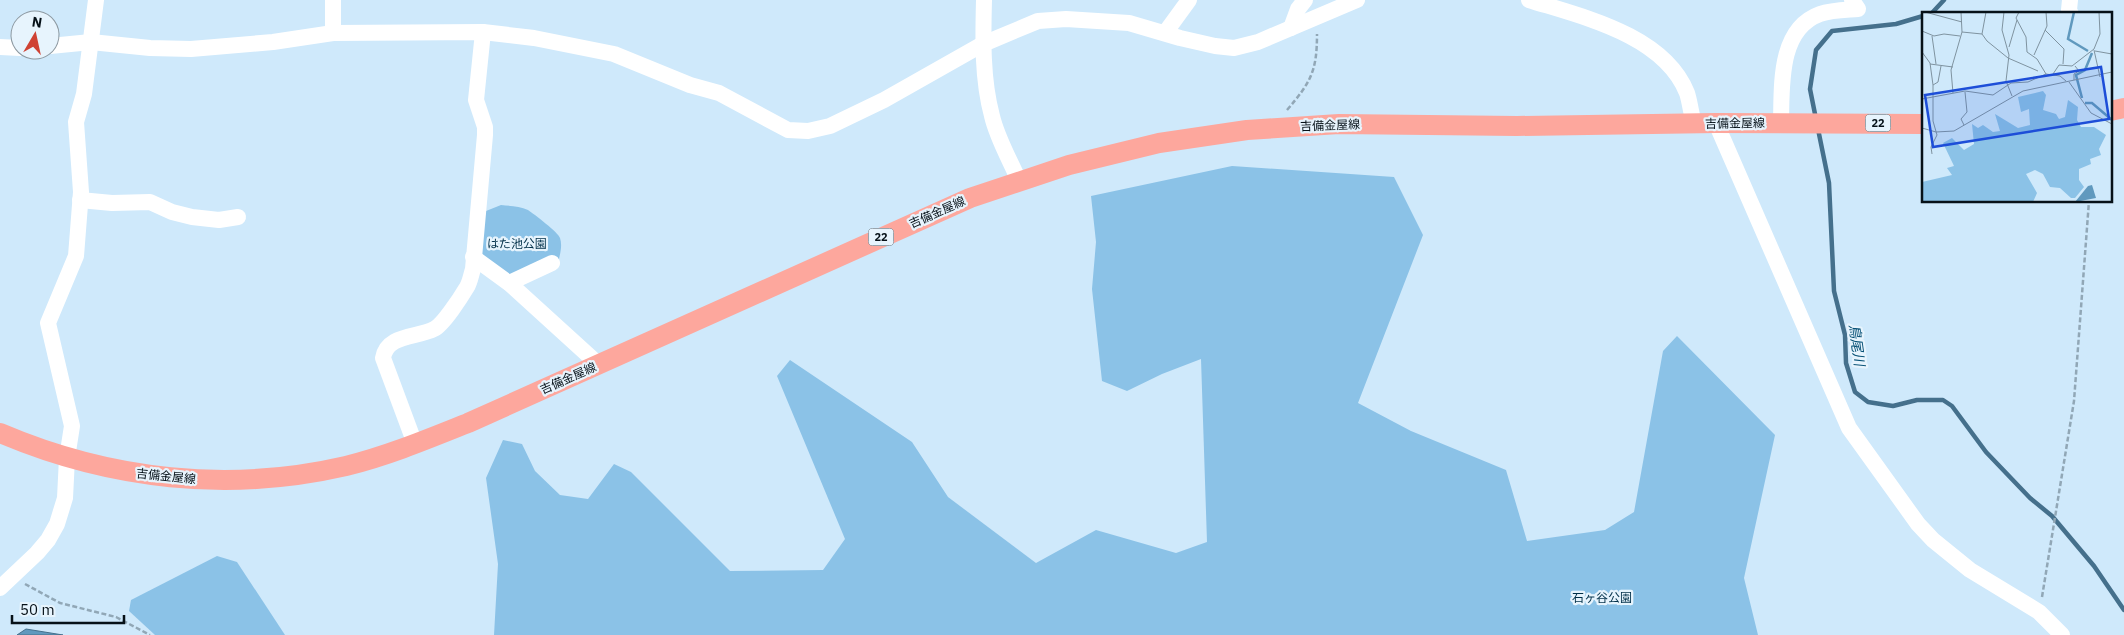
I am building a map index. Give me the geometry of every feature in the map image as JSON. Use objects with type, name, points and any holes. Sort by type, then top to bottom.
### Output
[{"type":"main road","name":"吉備金屋線","points":[[0,433],[67,458],[110,469],[159,477],[196,480],[252,480],[346,466],[415,444],[468,423],[932,213],[1069,165],[1203,135],[1272,128],[1366,124],[1517,126],[1716,122],[1922,124]]},
{"type":"street","points":[[0,588],[38,553],[57,524],[65,498],[67,458],[72,426],[48,323],[76,256],[80,200],[76,122],[84,94],[96,0]]},
{"type":"street","points":[[333,0],[333,33]]},
{"type":"street","points":[[984,0],[987,89],[992,118],[1019,181]]},
{"type":"street","points":[[1165,33],[1188,0]]},
{"type":"street","points":[[1291,28],[1298,9],[1305,0]]},
{"type":"street","points":[[60,45],[90,42],[150,48],[192,49],[272,42],[333,33],[483,32],[534,38],[614,54],[690,85],[719,93],[788,130],[808,131],[830,126],[884,100],[984,44],[1038,21],[1066,19],[1129,23],[1215,46],[1234,48],[1246,47],[1357,0]]},
{"type":"street","points":[[1790,122],[1784,65],[1791,42],[1803,24],[1820,14],[1858,9],[1852,0]]},
{"type":"street","points":[[1540,1],[1628,34],[1655,51],[1678,78],[1687,94],[1694,123]]},
{"type":"street","points":[[415,444],[383,358],[384,351],[389,345],[398,340],[435,329],[468,286],[474,257],[485,135],[485,126],[476,100],[483,32]]},
{"type":"street","points":[[1716,122],[1849,428],[1918,524],[1933,540],[1970,570],[2039,612],[2062,635]]},
{"type":"street","points":[[80,200],[112,203],[150,202],[172,212],[192,217],[219,220],[238,217]]},
{"type":"street","points":[[474,257],[509,283],[598,364]]},
{"type":"street","points":[[509,283],[552,263]]},
{"type":"path","points":[[1272,128],[1311,78],[1316,63],[1318,17]]},
{"type":"path","points":[[2039,612],[2074,401],[2089,202]]},
{"type":"path","points":[[12,576],[60,602],[116,617],[150,635]]},
{"type":"green space","name":"石ヶ谷公園","points":[[1232,166],[1394,177],[1423,235],[1358,403],[1411,431],[1506,470],[1527,541],[1605,530],[1634,512],[1663,351],[1677,336],[1775,435],[1744,578],[1758,635],[494,635],[498,564],[486,478],[503,440],[522,444],[535,471],[560,495],[588,499],[614,464],[631,472],[730,571],[823,570],[845,539],[777,376],[790,360],[912,442],[948,497],[1036,563],[1096,530],[1176,553],[1207,542],[1201,359],[1162,374],[1127,391],[1102,381],[1092,289],[1096,242],[1091,196]]},
{"type":"green space","name":"はた池公園","points":[[501,205],[528,210],[559,236],[561,245],[558,265],[518,284],[483,257],[478,247],[486,211]]},
{"type":"green space","points":[[217,556],[237,562],[285,635],[155,635],[129,611],[131,600]]},
{"type":"shaded area","points":[[26,629],[63,635],[17,635]]},
{"type":"waterway","name":"鳥尾川","points":[[1933,12],[1944,0]]},
{"type":"waterway","name":"鳥尾川","points":[[1816,119],[1810,89],[1816,50],[1832,31],[1896,24],[1922,16]]},
{"type":"waterway","name":"鳥尾川","points":[[1818,129],[1829,183],[1834,291],[1845,335],[1846,363],[1855,392],[1868,402],[1893,406],[1917,400],[1943,400],[1952,406],[1986,452],[2030,498],[2052,516],[2094,566],[2124,610]]}]
